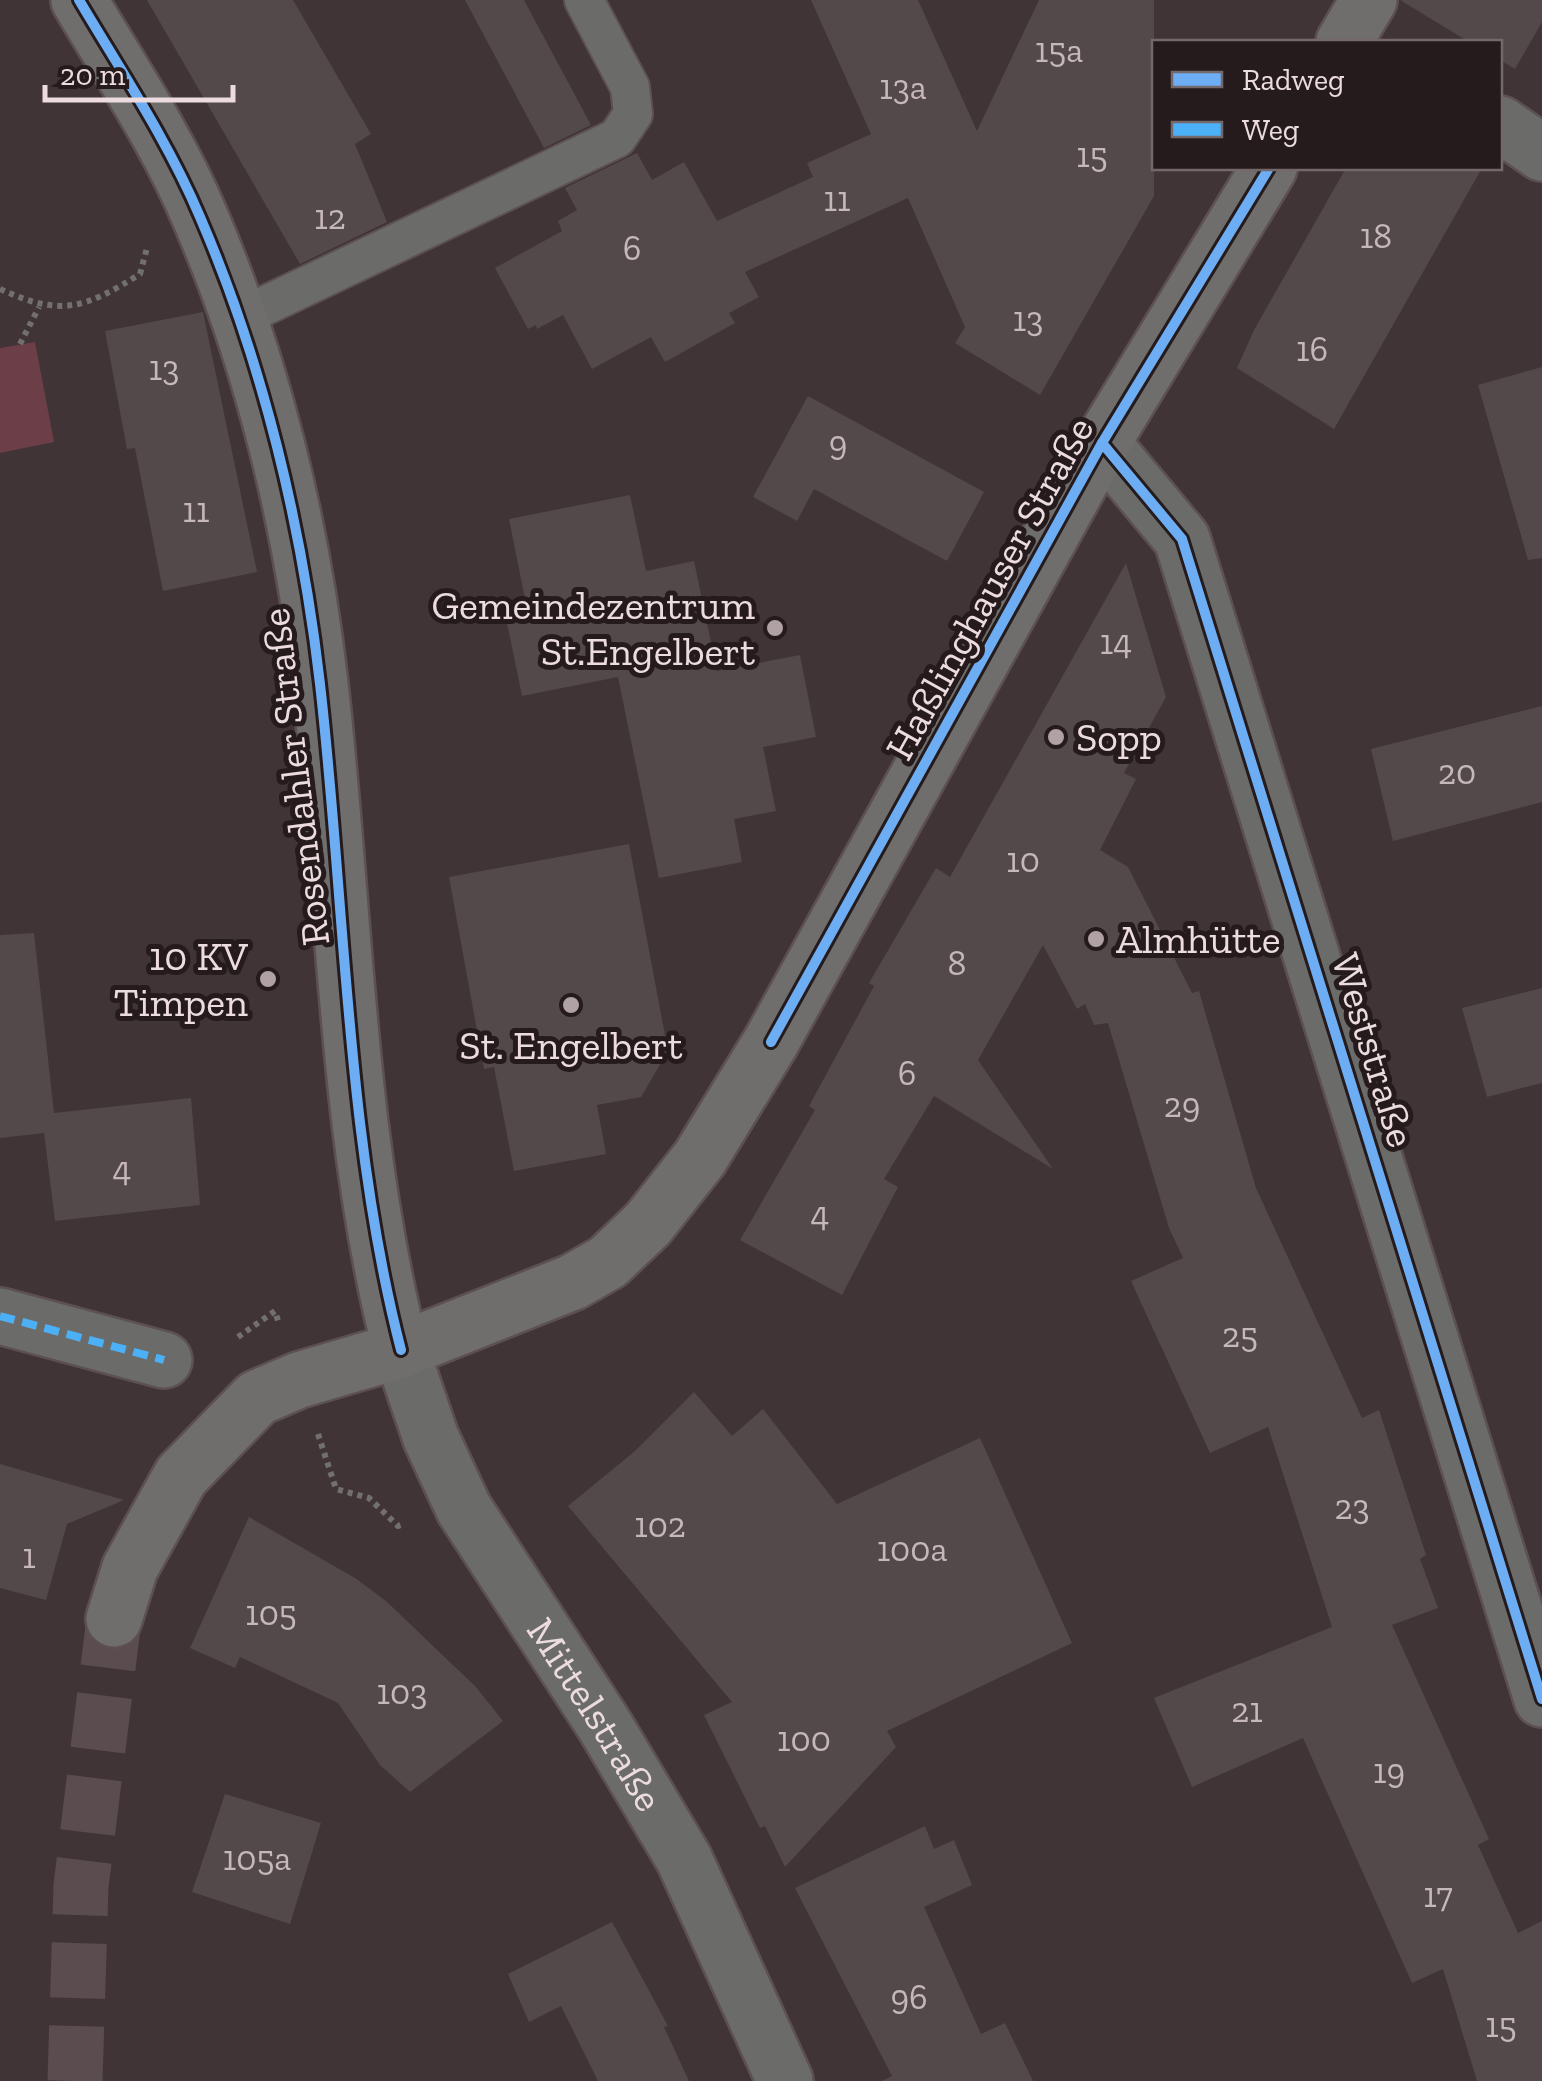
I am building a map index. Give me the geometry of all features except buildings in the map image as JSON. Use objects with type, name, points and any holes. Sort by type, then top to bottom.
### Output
[{"type":"main road","name":"Rosendahler Straße","points":[[79,0],[172,159],[239,318],[251,349],[290,511],[320,680],[372,1217],[401,1350]]},
{"type":"main road","name":"Haßlinghauser Straße","points":[[114,1618],[130,1568],[181,1476],[257,1398],[507,1310],[608,1262],[648,1224],[700,1158],[771,1042],[1102,442],[1267,170]]},
{"type":"street","points":[[1502,125],[1542,153]]},
{"type":"street","name":"Weststraße","points":[[1102,442],[1182,539],[1542,1699]]},
{"type":"street","points":[[0,1316],[164,1360]]},
{"type":"street","name":"Mittelstraße","points":[[401,1350],[431,1438],[464,1510],[605,1726],[684,1859],[785,2081]]},
{"type":"lane","points":[[239,318],[617,138],[632,114],[630,86],[584,0]]},
{"type":"path","points":[[0,289],[40,307],[74,306],[107,294],[140,274],[147,246]]},
{"type":"path","points":[[20,344],[40,307]]},
{"type":"shaded area","points":[[35,342],[54,442],[0,453],[0,348]]},
{"type":"tunnel","points":[[75,2081],[81,1886],[114,1619]]},
{"type":"marked path","points":[[0,1316],[164,1360]]},
{"type":"cycle path","points":[[79,0],[159,134],[200,217],[243,329],[277,446],[312,625],[358,1104],[383,1269],[401,1350]]},
{"type":"cycle path","points":[[771,1042],[1102,443],[1268,170]]},
{"type":"cycle path","points":[[1102,443],[1182,539],[1542,1699]]},
{"type":"place","name":"Gemeindezentrum St.Engelbert","points":[[775,628]]},
{"type":"place","name":"Sopp","points":[[1056,737]]},
{"type":"place","name":"Almhütte","points":[[1096,939]]},
{"type":"place","name":"10 KV Timpen","points":[[268,979]]},
{"type":"place","name":"St. Engelbert","points":[[571,1005]]}]
